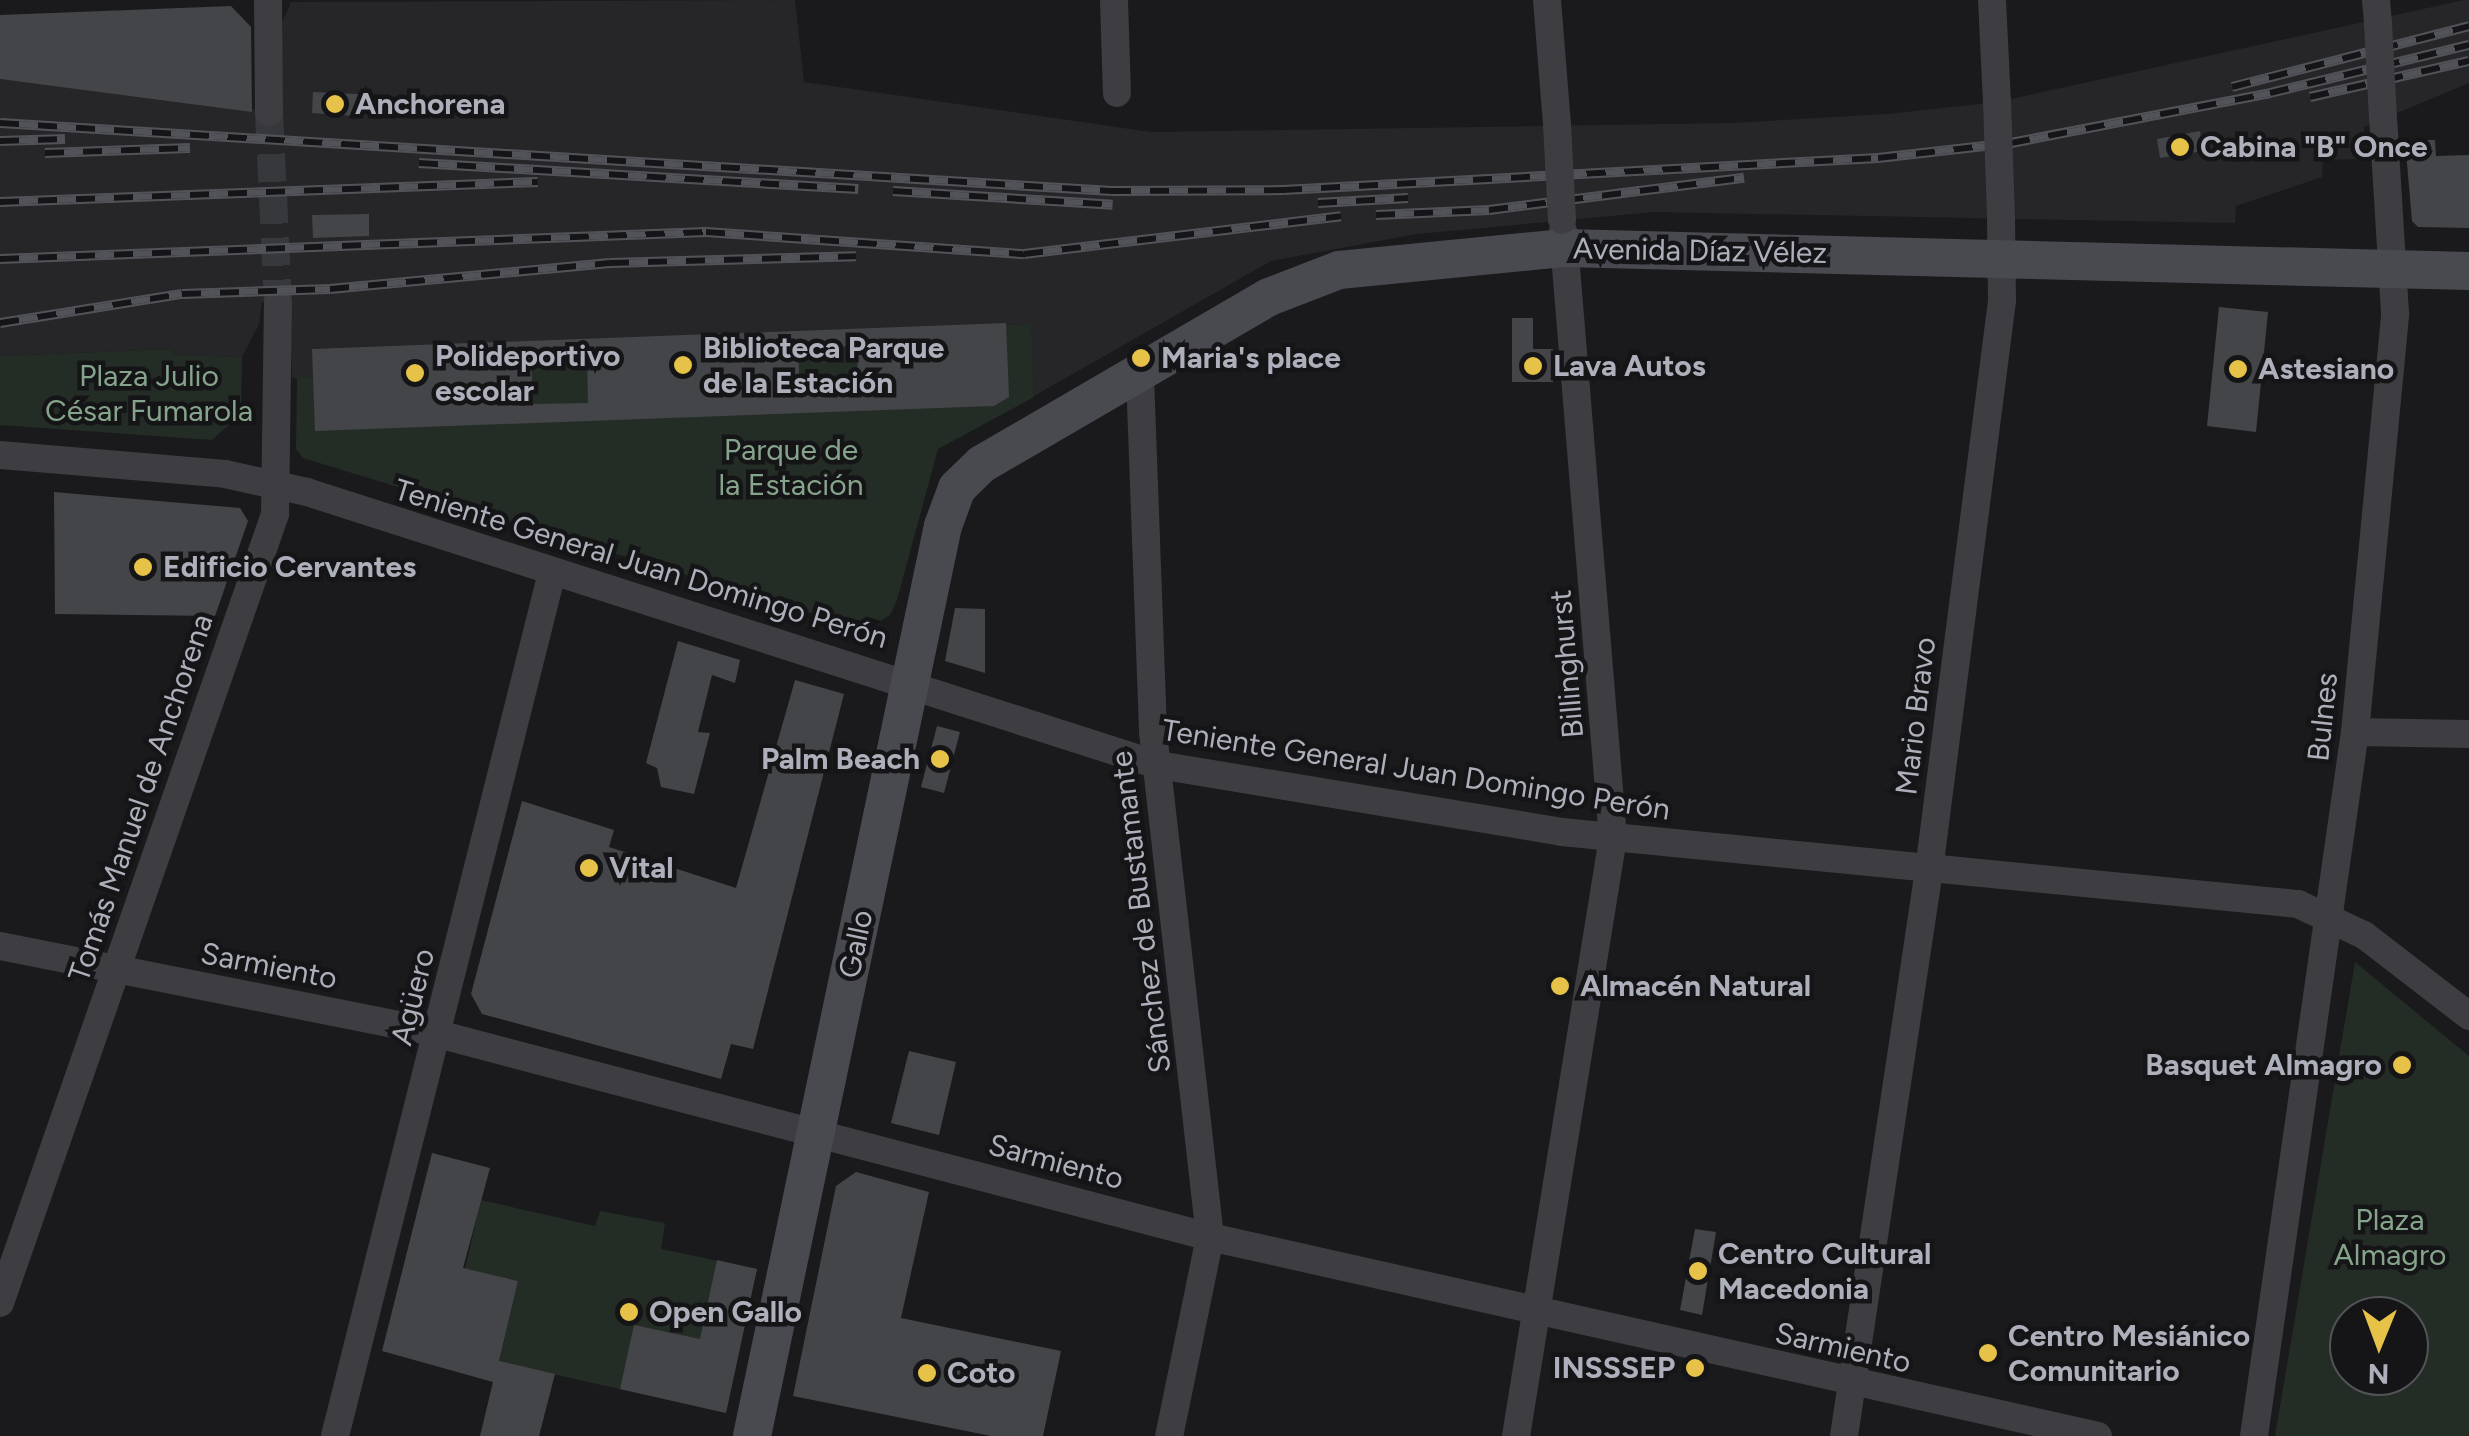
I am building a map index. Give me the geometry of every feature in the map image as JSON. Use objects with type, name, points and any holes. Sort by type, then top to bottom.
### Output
[{"type":"main road","name":"Avenida Díaz Vélez","points":[[982,464],[1310,278],[1564,234],[2001,257],[2469,271]]},
{"type":"main road","name":"Gallo","points":[[752,1436],[950,499],[982,464]]},
{"type":"street","points":[[268,0],[269,112]]},
{"type":"street","points":[[1114,0],[1117,93]]},
{"type":"street","name":"Billinghurst","points":[[1516,1436],[1614,838],[1547,0]]},
{"type":"street","name":"Mario Bravo","points":[[1844,1436],[1929,870],[2002,301],[1992,0]]},
{"type":"street","name":"Bulnes","points":[[2254,1436],[2333,916],[2396,312],[2377,11]]},
{"type":"street","name":"Tomás Manuel de Anchorena","points":[[0,1302],[276,514],[278,304]]},
{"type":"street","name":"Sánchez de Bustamante","points":[[1140,376],[1158,765],[1210,1237],[1168,1436]]},
{"type":"street","name":"Teniente General Juan Domingo Perón","points":[[0,455],[279,485],[910,682],[1158,765],[1614,838],[2298,904],[2333,916],[2469,1016]]},
{"type":"street","name":"Agüero","points":[[335,1436],[552,573]]},
{"type":"street","points":[[2355,732],[2469,734]]},
{"type":"street","name":"Sarmiento","points":[[0,946],[437,1033],[1210,1237],[1852,1384],[2098,1436]]},
{"type":"shaded area","points":[[795,0],[804,82],[1151,132],[1732,123],[1888,114],[1997,102],[2464,0],[2469,0],[2469,83],[2364,127],[2364,159],[2323,160],[2322,177],[2236,206],[2235,223],[1654,212],[1417,234],[1271,261],[1034,396],[1030,324],[313,349],[313,378],[292,378],[290,303],[262,302],[259,324],[242,357],[172,355],[171,349],[0,356],[0,79],[282,113],[282,23],[291,2]]},
{"type":"green space","name":"Parque de la Estación","points":[[1031,324],[1034,397],[938,449],[897,600],[890,615],[866,630],[303,458],[296,449],[297,378],[313,377],[312,349]]},
{"type":"green space","name":"Plaza Julio César Fumarola","points":[[171,349],[173,355],[242,357],[241,414],[212,440],[0,425],[0,356]]},
{"type":"green space","name":"Plaza Almagro","points":[[2355,962],[2469,1056],[2469,1436],[2275,1436]]},
{"type":"green space","name":"Open Gallo","points":[[481,1200],[595,1226],[600,1211],[665,1223],[661,1249],[757,1269],[726,1413],[499,1362],[518,1281],[465,1269]]},
{"type":"building","points":[[231,6],[251,27],[252,112],[0,79],[0,15]]},
{"type":"building","name":"Anchorena","points":[[313,92],[358,94],[356,116],[312,113]]},
{"type":"building","name":"Cabina \"B\" Once","points":[[2200,131],[2203,151],[2160,158],[2157,139]]},
{"type":"building","points":[[2405,140],[2435,140],[2436,156],[2469,155],[2469,228],[2418,227],[2412,221]]},
{"type":"building","points":[[369,214],[369,236],[313,238],[312,215]]},
{"type":"building","name":"Astesiano","points":[[2219,307],[2268,312],[2256,432],[2207,426]]},
{"type":"building","name":"Lava Autos","points":[[1512,318],[1533,318],[1533,349],[1553,349],[1553,382],[1512,382]]},
{"type":"building","points":[[1006,323],[1009,397],[994,406],[315,431],[312,349]],"holes":[[[857,346],[858,392],[800,393],[798,348]],[[587,357],[588,403],[533,404],[531,359]]]},
{"type":"building","name":"Edificio Cervantes","points":[[54,492],[240,508],[248,521],[215,616],[55,614]]},
{"type":"building","points":[[955,608],[985,609],[985,673],[945,661]]},
{"type":"building","points":[[678,641],[740,660],[735,683],[712,675],[698,732],[710,733],[694,794],[661,787],[657,768],[646,763]]},
{"type":"building","name":"Vital","points":[[795,680],[844,694],[753,1049],[731,1044],[721,1079],[482,1014],[471,994],[522,801],[614,830],[609,847],[736,888]]},
{"type":"building","name":"Palm Beach","points":[[937,726],[960,732],[944,793],[921,787]]},
{"type":"building","points":[[909,1051],[956,1062],[939,1135],[891,1123]]},
{"type":"building","points":[[432,1153],[490,1168],[463,1268],[518,1281],[499,1361],[555,1374],[539,1436],[480,1436],[493,1382],[382,1351]]},
{"type":"building","name":"Coto","points":[[856,1172],[929,1192],[901,1318],[1061,1351],[1043,1436],[991,1436],[793,1396],[836,1186]]},
{"type":"building","name":"Centro Cultural Macedonia","points":[[1695,1229],[1716,1232],[1702,1315],[1680,1310]]},
{"type":"building","points":[[717,1260],[757,1269],[726,1413],[620,1389],[634,1325],[700,1339]]},
{"type":"tunnel","points":[[269,112],[278,304]]},
{"type":"railway","points":[[2232,87],[2469,26]]},
{"type":"railway","points":[[0,123],[1112,191],[1283,190],[1878,158],[2011,143],[2270,93],[2469,45]]},
{"type":"railway","points":[[2310,97],[2469,61]]},
{"type":"railway","points":[[0,141],[65,139]]},
{"type":"railway","points":[[45,153],[190,148]]},
{"type":"railway","points":[[419,163],[858,189]]},
{"type":"railway","points":[[1376,215],[1489,210],[1744,178]]},
{"type":"railway","points":[[0,202],[538,182]]},
{"type":"railway","points":[[893,191],[1113,205]]},
{"type":"railway","points":[[1318,203],[1408,198]]},
{"type":"railway","points":[[0,259],[706,232],[1024,254],[1341,216]]},
{"type":"railway","points":[[0,323],[182,294],[330,289],[610,263],[856,256]]},
{"type":"place","name":"Anchorena","points":[[335,104]]},
{"type":"place","name":"Cabina \"B\" Once","points":[[2180,147]]},
{"type":"place","name":"Maria's place","points":[[1141,358]]},
{"type":"place","name":"Biblioteca Parque de la Estación","points":[[683,365]]},
{"type":"place","name":"Lava Autos","points":[[1533,366]]},
{"type":"place","name":"Astesiano","points":[[2238,369]]},
{"type":"place","name":"Polideportivo escolar","points":[[415,373]]},
{"type":"place","name":"Edificio Cervantes","points":[[143,567]]},
{"type":"place","name":"Palm Beach","points":[[940,759]]},
{"type":"place","name":"Vital","points":[[589,868]]},
{"type":"place","name":"Almacén Natural","points":[[1560,986]]},
{"type":"place","name":"Basquet Almagro","points":[[2402,1065]]},
{"type":"place","name":"Centro Cultural Macedonia","points":[[1698,1271]]},
{"type":"place","name":"Open Gallo","points":[[629,1312]]},
{"type":"place","name":"Centro Mesiánico Comunitario","points":[[1988,1353]]},
{"type":"place","name":"INSSSEP","points":[[1695,1368]]},
{"type":"place","name":"Coto","points":[[927,1373]]}]
